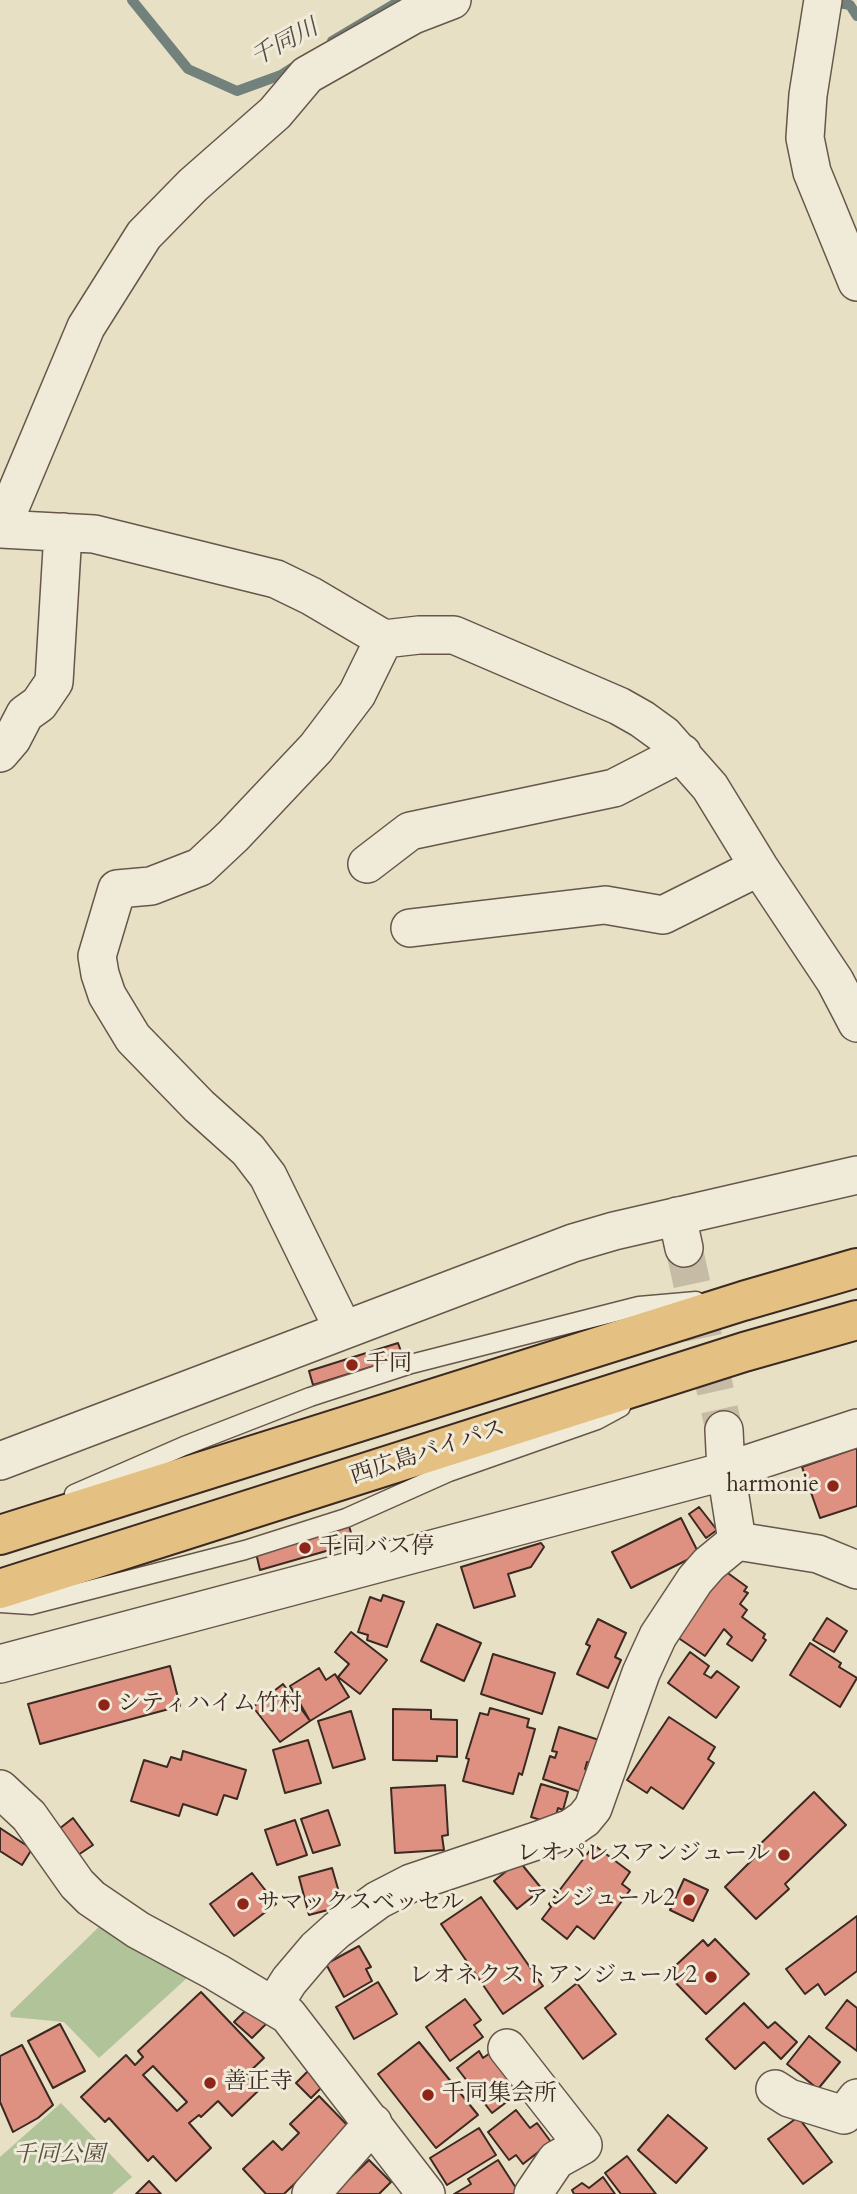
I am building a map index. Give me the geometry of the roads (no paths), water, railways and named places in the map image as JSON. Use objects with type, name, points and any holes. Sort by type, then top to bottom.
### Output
[{"type":"highway","points":[[0,1535],[766,1294],[857,1268]]},
{"type":"highway","name":"西広島バイパス","points":[[0,1589],[689,1370],[857,1320]]},
{"type":"street","points":[[452,0],[413,15],[307,75],[275,113],[193,185],[144,235],[86,327],[0,529],[94,534],[276,579],[311,596],[384,639],[454,635],[619,706],[653,727],[682,753],[710,787],[759,867],[835,981],[857,1023]]},
{"type":"street","points":[[821,11],[806,118],[808,156],[857,282]]},
{"type":"street","points":[[0,753],[12,739],[25,714],[39,704],[54,682],[63,532]]},
{"type":"street","points":[[344,1329],[268,1176],[247,1150],[189,1096],[134,1038],[107,995],[97,956],[117,889],[151,886],[201,867],[316,748],[357,694],[384,639]]},
{"type":"street","points":[[367,864],[410,831],[504,796],[614,788],[682,753]]},
{"type":"street","points":[[410,928],[605,905],[663,915],[759,867]]},
{"type":"street","points":[[0,1461],[573,1243],[680,1232],[857,1175]]},
{"type":"street","points":[[0,1664],[726,1471],[857,1427]]},
{"type":"street","points":[[724,1430],[726,1471],[737,1541]]},
{"type":"street","points":[[274,2005],[289,1981],[317,1948],[378,1900],[411,1883],[539,1840],[571,1828],[584,1819],[593,1808],[641,1673],[658,1636],[695,1580],[709,1564],[737,1541],[818,1554],[857,1570]]},
{"type":"street","points":[[0,1789],[29,1816],[77,1884],[91,1898],[138,1930],[288,2015],[426,2194]]},
{"type":"street","points":[[507,2048],[583,2145],[556,2160],[533,2194]]},
{"type":"street","points":[[775,2089],[789,2098],[844,2115],[857,2098]]},
{"type":"street","points":[[311,2194],[373,2123]]},
{"type":"lane","points":[[0,1526],[184,1446],[310,1397],[411,1364],[639,1306],[766,1294]]},
{"type":"lane","points":[[0,1603],[31,1605],[245,1550],[346,1518],[450,1472],[597,1420],[689,1370]]},
{"type":"waterway","name":"千同川","points":[[132,0],[188,69],[237,91],[281,75],[295,66]]},
{"type":"waterway","name":"千同川","points":[[332,41],[401,0]]},
{"type":"waterway","name":"千同川","points":[[827,1],[850,5],[857,16]]},
{"type":"tunnel","points":[[684,1248],[724,1430]]},
{"type":"place","name":"千同","points":[[352,1365]]},
{"type":"place","name":"harmonie","points":[[833,1486]]},
{"type":"place","name":"千同バス停","points":[[305,1548]]},
{"type":"place","name":"シティハイム竹村","points":[[104,1705]]},
{"type":"place","name":"レオパレスアンジュール","points":[[784,1855]]},
{"type":"place","name":"アンジュール2","points":[[689,1900]]},
{"type":"place","name":"サマックスベッセル","points":[[243,1904]]},
{"type":"place","name":"レオネクストアンジュール2","points":[[711,1977]]},
{"type":"place","name":"善正寺","points":[[210,2083]]},
{"type":"place","name":"千同集会所","points":[[428,2095]]},
{"type":"park label","name":"千同公園","points":[[59,2156]]}]
